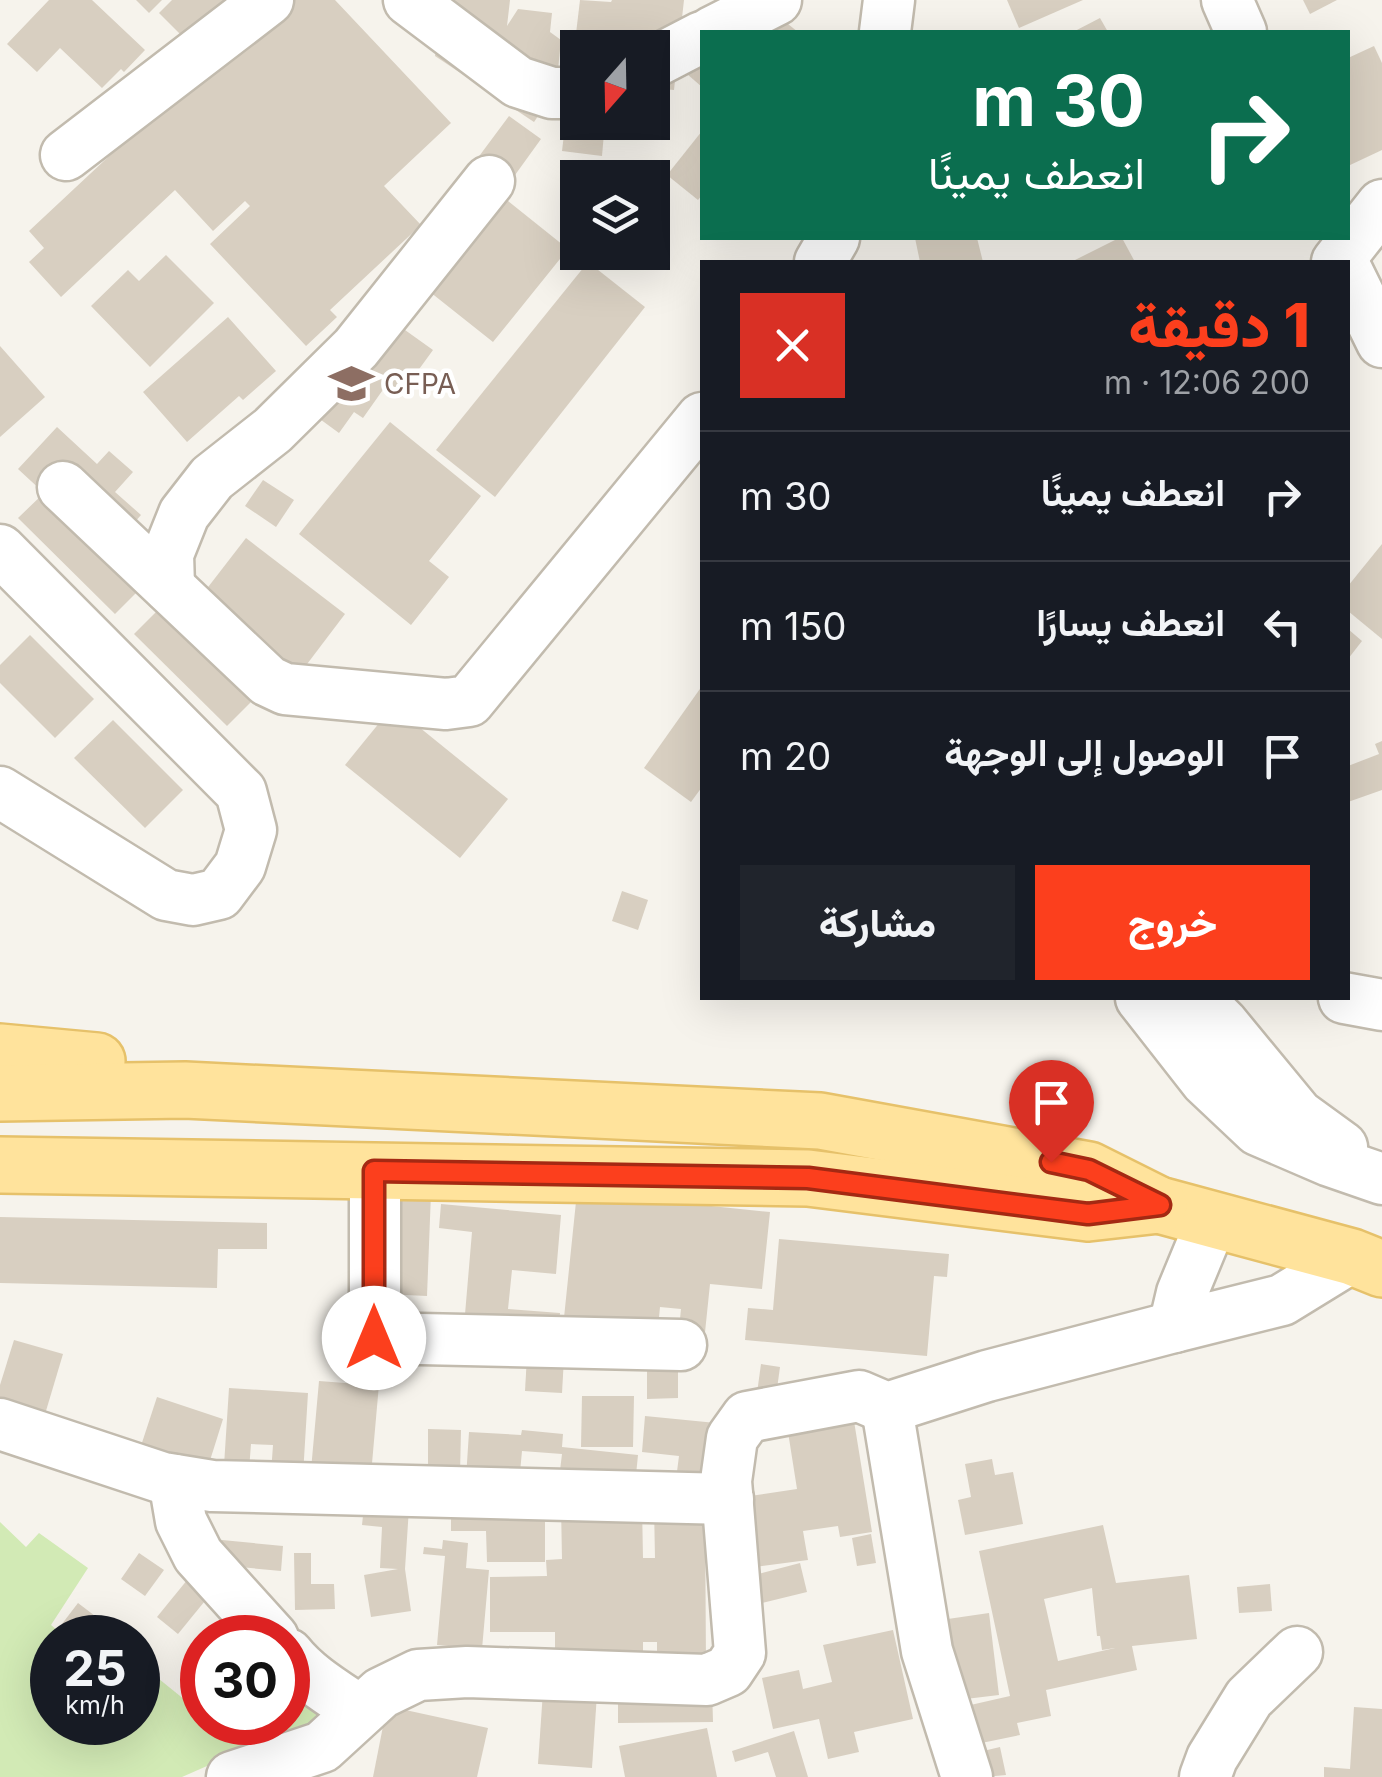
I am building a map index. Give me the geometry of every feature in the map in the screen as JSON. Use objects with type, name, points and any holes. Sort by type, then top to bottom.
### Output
[{"type":"main road","points":[[0,1052],[110,1062],[185,1090]]},
{"type":"main road","points":[[0,1093],[185,1090],[820,1121],[1089,1170],[1160,1205],[1367,1263]]},
{"type":"main road","points":[[0,1165],[808,1178],[1088,1214],[1160,1205]]},
{"type":"street","points":[[66,154],[268,0]]},
{"type":"street","points":[[410,0],[518,82],[560,94]]},
{"type":"street","points":[[716,30],[776,0]]},
{"type":"street","points":[[885,30],[889,0]]},
{"type":"street","points":[[1227,0],[1240,30]]},
{"type":"street","points":[[670,53],[700,38]]},
{"type":"street","points":[[169,587],[168,554],[184,514],[212,478],[273,430],[356,348],[489,181]]},
{"type":"street","points":[[1340,259],[1382,205]]},
{"type":"street","points":[[1350,279],[1382,342]]},
{"type":"street","points":[[63,487],[268,681],[286,689],[446,704],[469,701],[700,420]]},
{"type":"street","points":[[0,550],[241,792],[251,830],[240,866],[219,894],[193,900],[166,895],[0,792]]},
{"type":"street","points":[[1350,999],[1382,1004]]},
{"type":"street","points":[[1143,1000],[1206,1081],[1258,1130],[1382,1178]]},
{"type":"street","points":[[1199,1000],[1298,1114],[1382,1178]]},
{"type":"street","points":[[374,1171],[374,1338],[681,1345]]},
{"type":"street","points":[[1174,1327],[1182,1294],[1213,1218]]},
{"type":"street","points":[[232,1777],[322,1747],[381,1692],[418,1675],[467,1672],[707,1680],[728,1671],[740,1653],[726,1481],[732,1438],[747,1417],[859,1396],[887,1408],[988,1376],[1282,1300],[1367,1263]]},
{"type":"street","points":[[887,1408],[927,1651],[967,1777]]},
{"type":"street","points":[[0,1424],[102,1459],[174,1480],[212,1486],[728,1498]]},
{"type":"street","points":[[174,1480],[181,1521],[198,1555],[253,1615]]},
{"type":"street","points":[[1205,1777],[1212,1758],[1249,1698],[1297,1652]]},
{"type":"street","points":[[310,1675],[360,1712]]},
{"type":"green space","points":[[0,1522],[26,1547],[39,1533],[88,1568],[57,1615],[30,1615],[30,1745],[160,1745],[160,1680],[180,1696],[180,1745],[281,1745],[182,1777],[0,1777]]},
{"type":"green space","points":[[310,1694],[331,1703],[310,1727]]},
{"type":"building","points":[[49,0],[92,0],[145,50],[102,88],[60,48],[37,72],[7,44]]},
{"type":"building","points":[[136,0],[162,0],[149,13]]},
{"type":"building","points":[[172,0],[225,0],[186,40],[159,13]]},
{"type":"building","points":[[276,0],[335,0],[451,123],[384,186],[421,225],[330,310],[337,317],[306,346],[210,244],[250,206],[245,201],[213,231],[175,190],[61,297],[29,262],[44,248],[29,231]]},
{"type":"building","points":[[442,0],[510,0],[507,26],[518,9],[552,13],[550,32],[560,39],[556,90],[534,122],[435,56]]},
{"type":"building","points":[[580,0],[684,0],[674,90],[670,90],[670,30],[576,30]]},
{"type":"building","points":[[1007,0],[1083,0],[1019,28]]},
{"type":"building","points":[[1303,0],[1337,0],[1310,14]]},
{"type":"building","points":[[773,12],[796,30],[758,30]]},
{"type":"building","points":[[1100,18],[1107,30],[1077,30]]},
{"type":"building","points":[[1374,46],[1382,63],[1382,150],[1350,165],[1350,57]]},
{"type":"building","points":[[700,58],[700,85],[687,74]]},
{"type":"building","points":[[509,116],[541,139],[471,236],[503,197],[560,243],[560,259],[493,342],[430,292],[451,194]]},
{"type":"building","points":[[700,134],[700,198],[698,200],[670,177],[670,171]]},
{"type":"building","points":[[563,140],[603,140],[602,156],[562,151]]},
{"type":"building","points":[[915,240],[978,240],[982,260],[920,260]]},
{"type":"building","points":[[1115,240],[1123,240],[1134,260],[1075,260]]},
{"type":"building","points":[[166,255],[214,303],[150,367],[91,306],[128,270],[139,281]]},
{"type":"building","points":[[582,270],[598,270],[645,307],[495,497],[436,450]]},
{"type":"building","points":[[384,315],[433,350],[401,394],[387,384],[363,418],[354,412],[339,433],[313,414]]},
{"type":"building","points":[[228,317],[276,371],[243,400],[239,396],[187,442],[143,392]]},
{"type":"building","points":[[0,346],[45,397],[0,437]]},
{"type":"building","points":[[390,422],[481,496],[429,561],[449,577],[411,625],[299,534]]},
{"type":"building","points":[[57,427],[97,464],[109,451],[133,472],[115,492],[141,515],[110,550],[145,584],[115,614],[18,518],[44,493],[18,469]]},
{"type":"building","points":[[263,480],[294,500],[276,527],[245,506]]},
{"type":"building","points":[[246,538],[345,614],[295,680],[195,604]]},
{"type":"building","points":[[1382,544],[1382,639],[1350,613],[1350,584]]},
{"type":"building","points":[[168,600],[261,692],[227,726],[134,634]]},
{"type":"building","points":[[1350,631],[1362,641],[1350,656]]},
{"type":"building","points":[[30,635],[94,699],[55,738],[0,683],[0,665]]},
{"type":"building","points":[[700,689],[700,790],[691,802],[644,768]]},
{"type":"building","points":[[393,706],[508,799],[460,858],[345,765]]},
{"type":"building","points":[[113,720],[183,790],[145,828],[74,758]]},
{"type":"building","points":[[1382,741],[1382,790],[1350,801],[1350,765],[1379,754],[1375,744]]},
{"type":"building","points":[[622,891],[648,900],[638,930],[612,921]]},
{"type":"building","points":[[388,1191],[431,1193],[427,1296],[384,1294]]},
{"type":"building","points":[[577,1192],[770,1212],[762,1289],[710,1284],[704,1342],[678,1339],[681,1309],[660,1307],[656,1347],[562,1337]]},
{"type":"building","points":[[441,1204],[561,1215],[556,1274],[512,1270],[508,1309],[560,1313],[557,1349],[464,1326],[472,1232],[439,1228]]},
{"type":"building","points":[[0,1217],[267,1223],[267,1249],[218,1249],[217,1288],[0,1283]]},
{"type":"building","points":[[779,1239],[949,1254],[947,1277],[934,1276],[927,1356],[745,1340],[748,1308],[773,1310]]},
{"type":"building","points":[[362,1337],[383,1339],[370,1486],[310,1481],[319,1381],[358,1384]]},
{"type":"building","points":[[14,1340],[63,1354],[37,1441],[0,1429],[0,1385]]},
{"type":"building","points":[[527,1356],[564,1358],[562,1393],[525,1391]]},
{"type":"building","points":[[647,1364],[678,1364],[678,1398],[647,1399]]},
{"type":"building","points":[[761,1364],[780,1367],[776,1396],[757,1393]]},
{"type":"building","points":[[229,1388],[308,1393],[303,1475],[271,1473],[273,1445],[251,1444],[248,1483],[223,1481]]},
{"type":"building","points":[[582,1396],[634,1396],[633,1447],[581,1447]]},
{"type":"building","points":[[157,1397],[223,1419],[202,1486],[135,1464]]},
{"type":"building","points":[[645,1416],[716,1423],[710,1490],[675,1487],[679,1456],[642,1452]]},
{"type":"building","points":[[854,1421],[872,1532],[840,1537],[838,1526],[803,1531],[808,1560],[755,1567],[743,1497],[797,1489],[788,1432]]},
{"type":"building","points":[[428,1429],[461,1430],[460,1474],[428,1473]]},
{"type":"building","points":[[522,1430],[563,1434],[562,1447],[638,1455],[634,1495],[558,1487],[562,1454],[522,1451],[519,1483],[466,1478],[469,1432],[521,1435]]},
{"type":"building","points":[[992,1459],[995,1475],[1013,1472],[1023,1524],[965,1535],[958,1500],[971,1497],[965,1464]]},
{"type":"building","points":[[451,1500],[545,1500],[545,1562],[487,1562],[486,1531],[451,1531]]},
{"type":"building","points":[[642,1505],[643,1558],[655,1558],[654,1507],[705,1507],[706,1667],[657,1667],[657,1642],[643,1642],[643,1673],[555,1662],[555,1632],[490,1632],[490,1577],[547,1576],[546,1560],[562,1559],[561,1506]]},
{"type":"building","points":[[364,1506],[409,1508],[405,1569],[411,1611],[371,1617],[364,1575],[398,1569],[380,1568],[382,1527],[362,1525]]},
{"type":"building","points":[[1103,1525],[1116,1583],[1189,1575],[1197,1639],[1132,1646],[1137,1670],[1046,1690],[1051,1716],[1017,1723],[1020,1735],[962,1747],[953,1709],[1010,1696],[979,1551]],"holes":[[[1092,1588],[1102,1650],[1115,1648],[1058,1661],[1044,1599]]]},
{"type":"building","points":[[871,1534],[876,1563],[857,1566],[852,1538]]},
{"type":"building","points":[[222,1540],[283,1546],[281,1571],[219,1565]]},
{"type":"building","points":[[443,1540],[468,1543],[466,1568],[489,1570],[482,1649],[437,1645],[445,1556],[423,1554],[424,1547],[442,1549]]},
{"type":"building","points":[[139,1553],[164,1570],[145,1596],[121,1579]]},
{"type":"building","points":[[294,1553],[311,1553],[311,1584],[334,1584],[335,1609],[295,1610]]},
{"type":"building","points":[[800,1563],[807,1592],[758,1604],[751,1576]]},
{"type":"building","points":[[192,1574],[213,1591],[193,1615],[180,1615],[178,1634],[159,1615]]},
{"type":"building","points":[[1270,1584],[1272,1611],[1239,1613],[1237,1587]]},
{"type":"building","points":[[78,1603],[94,1615],[69,1615]]},
{"type":"building","points":[[989,1613],[999,1695],[949,1701],[934,1621]]},
{"type":"building","points":[[893,1630],[913,1719],[854,1732],[859,1752],[828,1759],[819,1719],[773,1729],[762,1678],[799,1670],[803,1689],[832,1682],[823,1645]]},
{"type":"building","points":[[712,1687],[713,1722],[618,1723],[618,1703],[652,1702]]},
{"type":"building","points":[[543,1691],[597,1694],[592,1768],[538,1764]]},
{"type":"building","points":[[387,1706],[488,1728],[477,1777],[373,1777]]},
{"type":"building","points":[[1354,1707],[1382,1709],[1382,1777],[1324,1777],[1324,1767],[1350,1769]]},
{"type":"building","points":[[707,1728],[717,1777],[625,1777],[619,1746]]},
{"type":"building","points":[[794,1731],[808,1777],[776,1777],[768,1752],[735,1762],[732,1751]]},
{"type":"building","points":[[1000,1747],[1006,1775],[984,1777],[979,1752]]},
{"type":"place","name":"CFPA","points":[[351,384]]},
{"type":"route","points":[[374,1338],[374,1171],[808,1178],[1088,1214],[1160,1205],[1089,1170],[1051,1162]]}]
